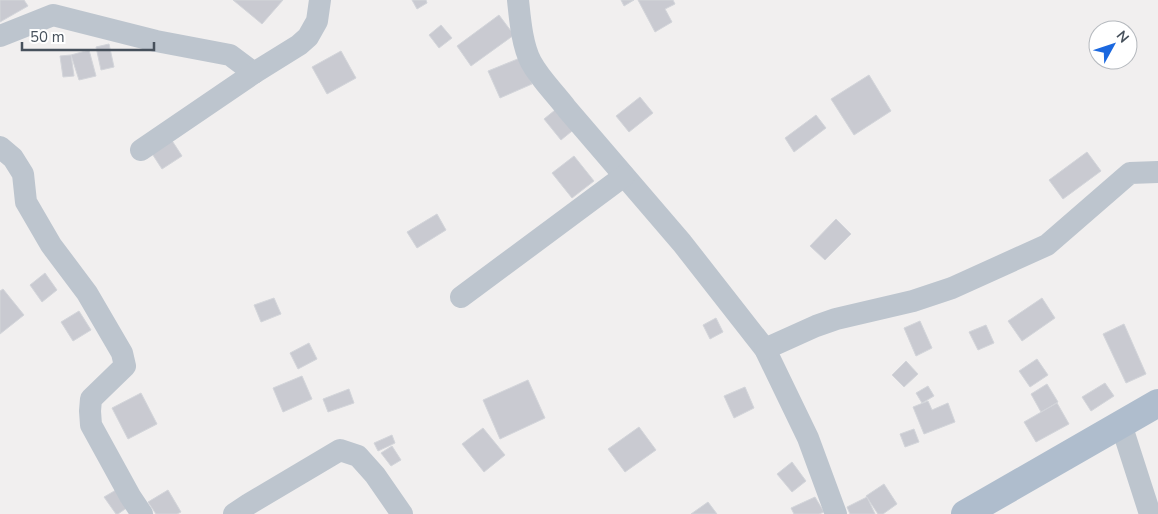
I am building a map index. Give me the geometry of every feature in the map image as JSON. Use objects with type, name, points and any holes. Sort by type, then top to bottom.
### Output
[{"type":"main road","points":[[965,514],[1158,403]]},
{"type":"street","points":[[141,150],[254,73],[299,45],[308,37],[318,21],[320,0]]},
{"type":"street","points":[[518,0],[524,44],[530,60],[539,75],[682,243],[765,349],[808,438],[836,514]]},
{"type":"street","points":[[0,36],[53,15],[156,41],[230,55],[254,73]]},
{"type":"street","points":[[0,147],[13,158],[23,174],[26,202],[51,245],[87,293],[122,353],[125,366],[91,399],[91,426],[142,514]]},
{"type":"street","points":[[765,349],[816,326],[913,301],[960,284],[1047,245],[1130,173],[1158,172]]},
{"type":"street","points":[[461,297],[624,176]]},
{"type":"street","points":[[1121,424],[1150,514]]},
{"type":"street","points":[[234,514],[340,450],[358,456],[375,475],[402,514]]},
{"type":"building","points":[[0,0],[24,0],[28,6],[0,22]]},
{"type":"building","points":[[233,0],[283,0],[262,24]]},
{"type":"building","points":[[412,0],[426,0],[427,3],[417,9]]},
{"type":"building","points":[[621,0],[634,0],[624,6]]},
{"type":"building","points":[[638,0],[673,0],[675,4],[665,9],[672,22],[655,32]]},
{"type":"building","points":[[499,15],[514,35],[471,66],[457,46]]},
{"type":"building","points":[[441,25],[452,38],[439,48],[429,35]]},
{"type":"building","points":[[109,44],[114,67],[101,70],[96,47]]},
{"type":"building","points":[[89,50],[96,76],[79,80],[71,55]]},
{"type":"building","points":[[341,51],[356,78],[327,94],[312,67]]},
{"type":"building","points":[[71,55],[74,76],[63,77],[60,56]]},
{"type":"building","points":[[520,58],[532,84],[500,98],[488,71]]},
{"type":"building","points":[[869,75],[891,111],[854,135],[831,99]]},
{"type":"building","points":[[640,97],[653,113],[629,132],[616,116]]},
{"type":"building","points":[[560,106],[577,127],[561,140],[544,119]]},
{"type":"building","points":[[816,115],[826,128],[794,152],[785,138]]},
{"type":"building","points":[[169,136],[182,156],[162,169],[149,149]]},
{"type":"building","points":[[1087,152],[1101,171],[1063,199],[1049,180]]},
{"type":"building","points":[[574,156],[594,181],[572,198],[552,173]]},
{"type":"building","points":[[437,214],[446,230],[417,248],[407,232]]},
{"type":"building","points":[[836,219],[851,234],[825,260],[810,246]]},
{"type":"building","points":[[45,273],[57,290],[42,302],[30,285]]},
{"type":"building","points":[[3,289],[24,315],[0,334],[0,291]]},
{"type":"building","points":[[274,298],[281,314],[261,322],[254,305]]},
{"type":"building","points":[[1042,298],[1055,318],[1022,341],[1008,321]]},
{"type":"building","points":[[79,311],[91,330],[73,341],[61,322]]},
{"type":"building","points":[[716,318],[723,332],[710,339],[703,325]]},
{"type":"building","points":[[920,321],[932,348],[916,356],[904,328]]},
{"type":"building","points":[[1124,324],[1146,374],[1126,383],[1103,334]]},
{"type":"building","points":[[986,325],[994,343],[978,350],[969,332]]},
{"type":"building","points":[[309,343],[317,359],[298,369],[290,353]]},
{"type":"building","points":[[1037,359],[1048,375],[1030,387],[1019,371]]},
{"type":"building","points":[[906,361],[918,374],[904,387],[892,375]]},
{"type":"building","points":[[302,376],[312,399],[283,412],[273,388]]},
{"type":"building","points":[[528,380],[545,418],[500,439],[483,400]]},
{"type":"building","points":[[1105,383],[1114,396],[1091,411],[1082,397]]},
{"type":"building","points":[[1047,384],[1058,402],[1041,412],[1031,394]]},
{"type":"building","points":[[928,386],[934,396],[922,403],[916,393]]},
{"type":"building","points":[[745,387],[754,408],[734,418],[724,396]]},
{"type":"building","points":[[349,389],[354,403],[328,412],[323,399]]},
{"type":"building","points":[[141,393],[157,424],[128,439],[112,408]]},
{"type":"building","points":[[928,401],[932,410],[948,403],[955,422],[924,434],[913,407]]},
{"type":"building","points":[[1057,403],[1069,424],[1036,442],[1024,422]]},
{"type":"building","points":[[639,427],[656,450],[625,472],[608,449]]},
{"type":"building","points":[[483,428],[505,455],[484,472],[462,444]]},
{"type":"building","points":[[914,429],[919,442],[905,447],[900,434]]},
{"type":"building","points":[[392,435],[395,443],[378,451],[374,443]]},
{"type":"building","points":[[392,446],[401,460],[391,466],[381,453]]},
{"type":"building","points":[[792,462],[806,481],[792,492],[777,474]]},
{"type":"building","points":[[884,484],[897,504],[883,514],[878,514],[866,496]]},
{"type":"building","points":[[116,490],[128,507],[118,514],[116,514],[104,497]]},
{"type":"building","points":[[168,490],[181,512],[177,514],[156,514],[148,502]]},
{"type":"building","points":[[815,497],[824,512],[819,514],[794,514],[791,508]]},
{"type":"building","points":[[867,497],[875,514],[850,514],[847,507]]},
{"type":"building","points":[[708,502],[717,514],[691,514]]}]
